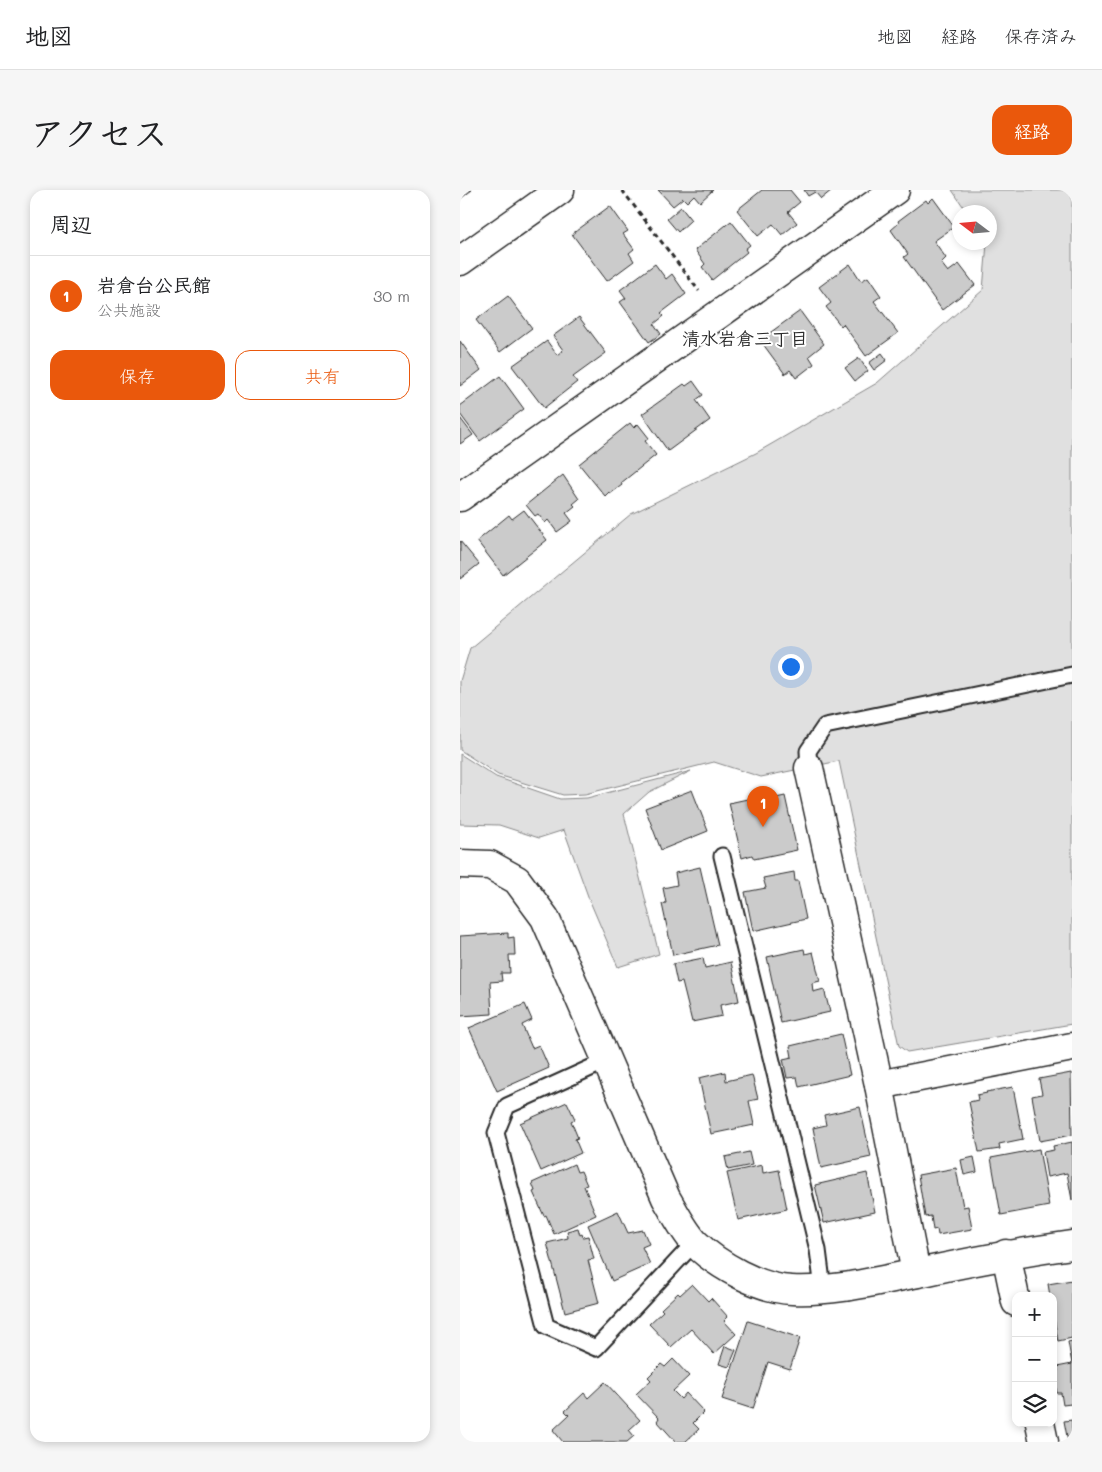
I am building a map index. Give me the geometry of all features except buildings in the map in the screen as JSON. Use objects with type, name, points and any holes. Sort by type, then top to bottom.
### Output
[{"type":"street","points":[[460,261],[560,190]]},
{"type":"street","points":[[460,497],[895,190]]},
{"type":"street","points":[[810,768],[879,1085],[916,1273]]},
{"type":"street","points":[[460,864],[490,865],[517,880],[545,918],[666,1198],[695,1242],[717,1261],[749,1280],[790,1290],[823,1290],[879,1281],[1006,1254],[1072,1245]]},
{"type":"street","points":[[879,1085],[1072,1047]]},
{"type":"street","points":[[1006,1254],[1014,1292]]},
{"type":"street","points":[[1041,1427],[1044,1442]]},
{"type":"lane","points":[[810,768],[808,751],[825,726],[1072,675]]},
{"type":"lane","points":[[722,856],[818,1250],[823,1290]]},
{"type":"lane","points":[[606,1061],[507,1106],[496,1134],[546,1326],[596,1348],[695,1242]]},
{"type":"path","points":[[622,190],[686,274]]},
{"type":"shaded area","points":[[952,190],[1072,190],[1072,1024],[907,1052],[899,1046],[839,761],[761,777],[714,762],[585,794],[563,795],[498,775],[460,750],[460,681],[470,648],[631,514],[756,453],[877,383],[983,290],[986,250],[997,250],[997,205],[962,205]]},
{"type":"shaded area","points":[[460,754],[496,777],[560,799],[587,798],[691,771],[649,792],[624,814],[659,954],[618,967],[589,899],[564,830],[539,838],[499,825],[460,824]]},
{"type":"place","name":"岩倉台公民館","points":[[763,827]]},
{"type":"district","name":"清水岩倉三丁目","points":[[745,338]]}]
